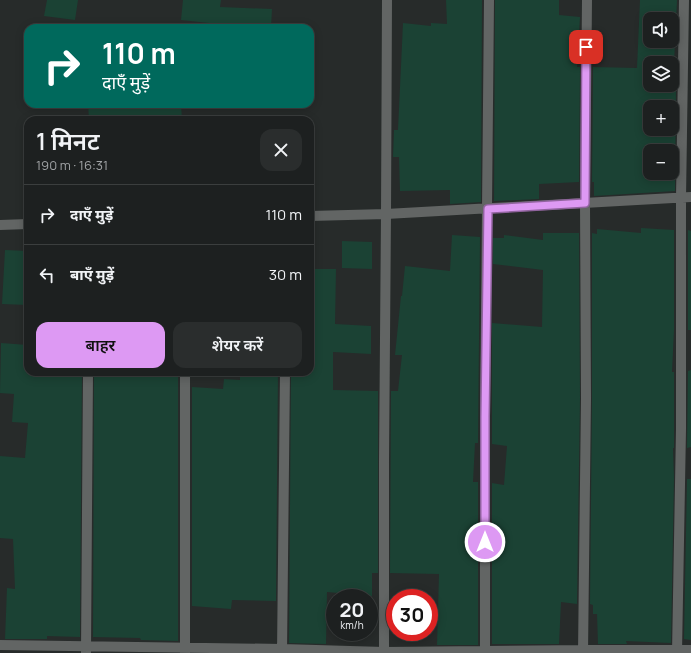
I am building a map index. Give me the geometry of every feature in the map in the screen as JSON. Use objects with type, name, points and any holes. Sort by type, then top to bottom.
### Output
[{"type":"street","points":[[384,653],[387,0]]},
{"type":"street","points":[[485,652],[485,417],[489,0]]},
{"type":"street","points":[[583,652],[586,406],[585,203],[587,0]]},
{"type":"street","points":[[677,652],[686,197],[684,0]]},
{"type":"street","points":[[314,216],[488,209],[686,197]]},
{"type":"street","points":[[0,225],[24,224]]},
{"type":"street","points":[[86,650],[88,376]]},
{"type":"street","points":[[185,376],[185,650]]},
{"type":"street","points":[[282,651],[285,376]]},
{"type":"street","points":[[0,645],[86,650],[384,653],[677,652],[691,650]]},
{"type":"building","points":[[47,0],[78,0],[75,20],[44,16]]},
{"type":"building","points":[[183,0],[221,0],[220,7],[272,9],[271,24],[218,24],[181,20]]},
{"type":"building","points":[[446,0],[482,0],[481,202],[450,204],[450,190],[400,191],[399,157],[393,157],[394,130],[398,130],[403,23],[431,26],[431,23],[447,24]]},
{"type":"building","points":[[495,0],[559,0],[559,15],[580,17],[577,67],[580,67],[579,182],[539,184],[539,199],[494,201]]},
{"type":"building","points":[[640,0],[677,0],[676,12],[643,12],[643,48],[675,48],[674,56],[643,56],[643,92],[676,92],[676,100],[643,100],[643,136],[676,136],[675,144],[643,144],[643,180],[675,180],[675,191],[594,196],[594,182],[592,182],[593,67],[637,68]]},
{"type":"building","points":[[88,108],[181,108],[182,116],[89,116]]},
{"type":"building","points":[[641,228],[674,230],[674,330],[672,372],[674,372],[674,478],[671,643],[626,641],[627,644],[598,644],[597,614],[593,614],[593,605],[590,604],[592,233],[597,234],[597,229],[641,233]]},
{"type":"building","points":[[688,230],[691,231],[691,330],[688,330]]},
{"type":"building","points":[[543,233],[579,233],[580,398],[577,604],[561,602],[559,644],[492,644],[492,483],[504,485],[507,446],[492,444],[492,323],[542,327],[543,270],[493,264],[493,238],[504,238],[504,235],[543,240]]},
{"type":"building","points":[[452,235],[480,237],[478,443],[475,443],[473,482],[478,482],[478,645],[437,645],[439,574],[390,573],[391,391],[398,391],[402,355],[395,355],[405,266],[450,271]]},
{"type":"building","points":[[342,241],[372,242],[372,269],[342,268]]},
{"type":"building","points":[[5,250],[24,251],[24,305],[2,304]]},
{"type":"building","points":[[314,269],[336,269],[335,324],[371,326],[371,354],[333,352],[333,390],[378,391],[378,573],[372,573],[372,589],[326,589],[326,644],[289,643],[291,376],[314,376]]},
{"type":"building","points":[[1,343],[24,345],[24,376],[82,376],[80,637],[47,636],[47,639],[5,639],[7,588],[15,589],[13,539],[0,538],[0,456],[25,458],[28,423],[12,422],[14,394],[0,393]]},
{"type":"building","points":[[691,370],[691,447],[687,448],[688,371]]},
{"type":"building","points":[[94,376],[178,376],[178,641],[141,640],[140,638],[93,637]]},
{"type":"building","points":[[240,376],[278,376],[276,601],[232,600],[231,609],[192,606],[192,387],[223,389],[224,379],[240,380]]},
{"type":"building","points":[[687,479],[691,479],[691,640],[684,639]]},
{"type":"route","points":[[485,542],[488,209],[585,203],[586,47]]}]
